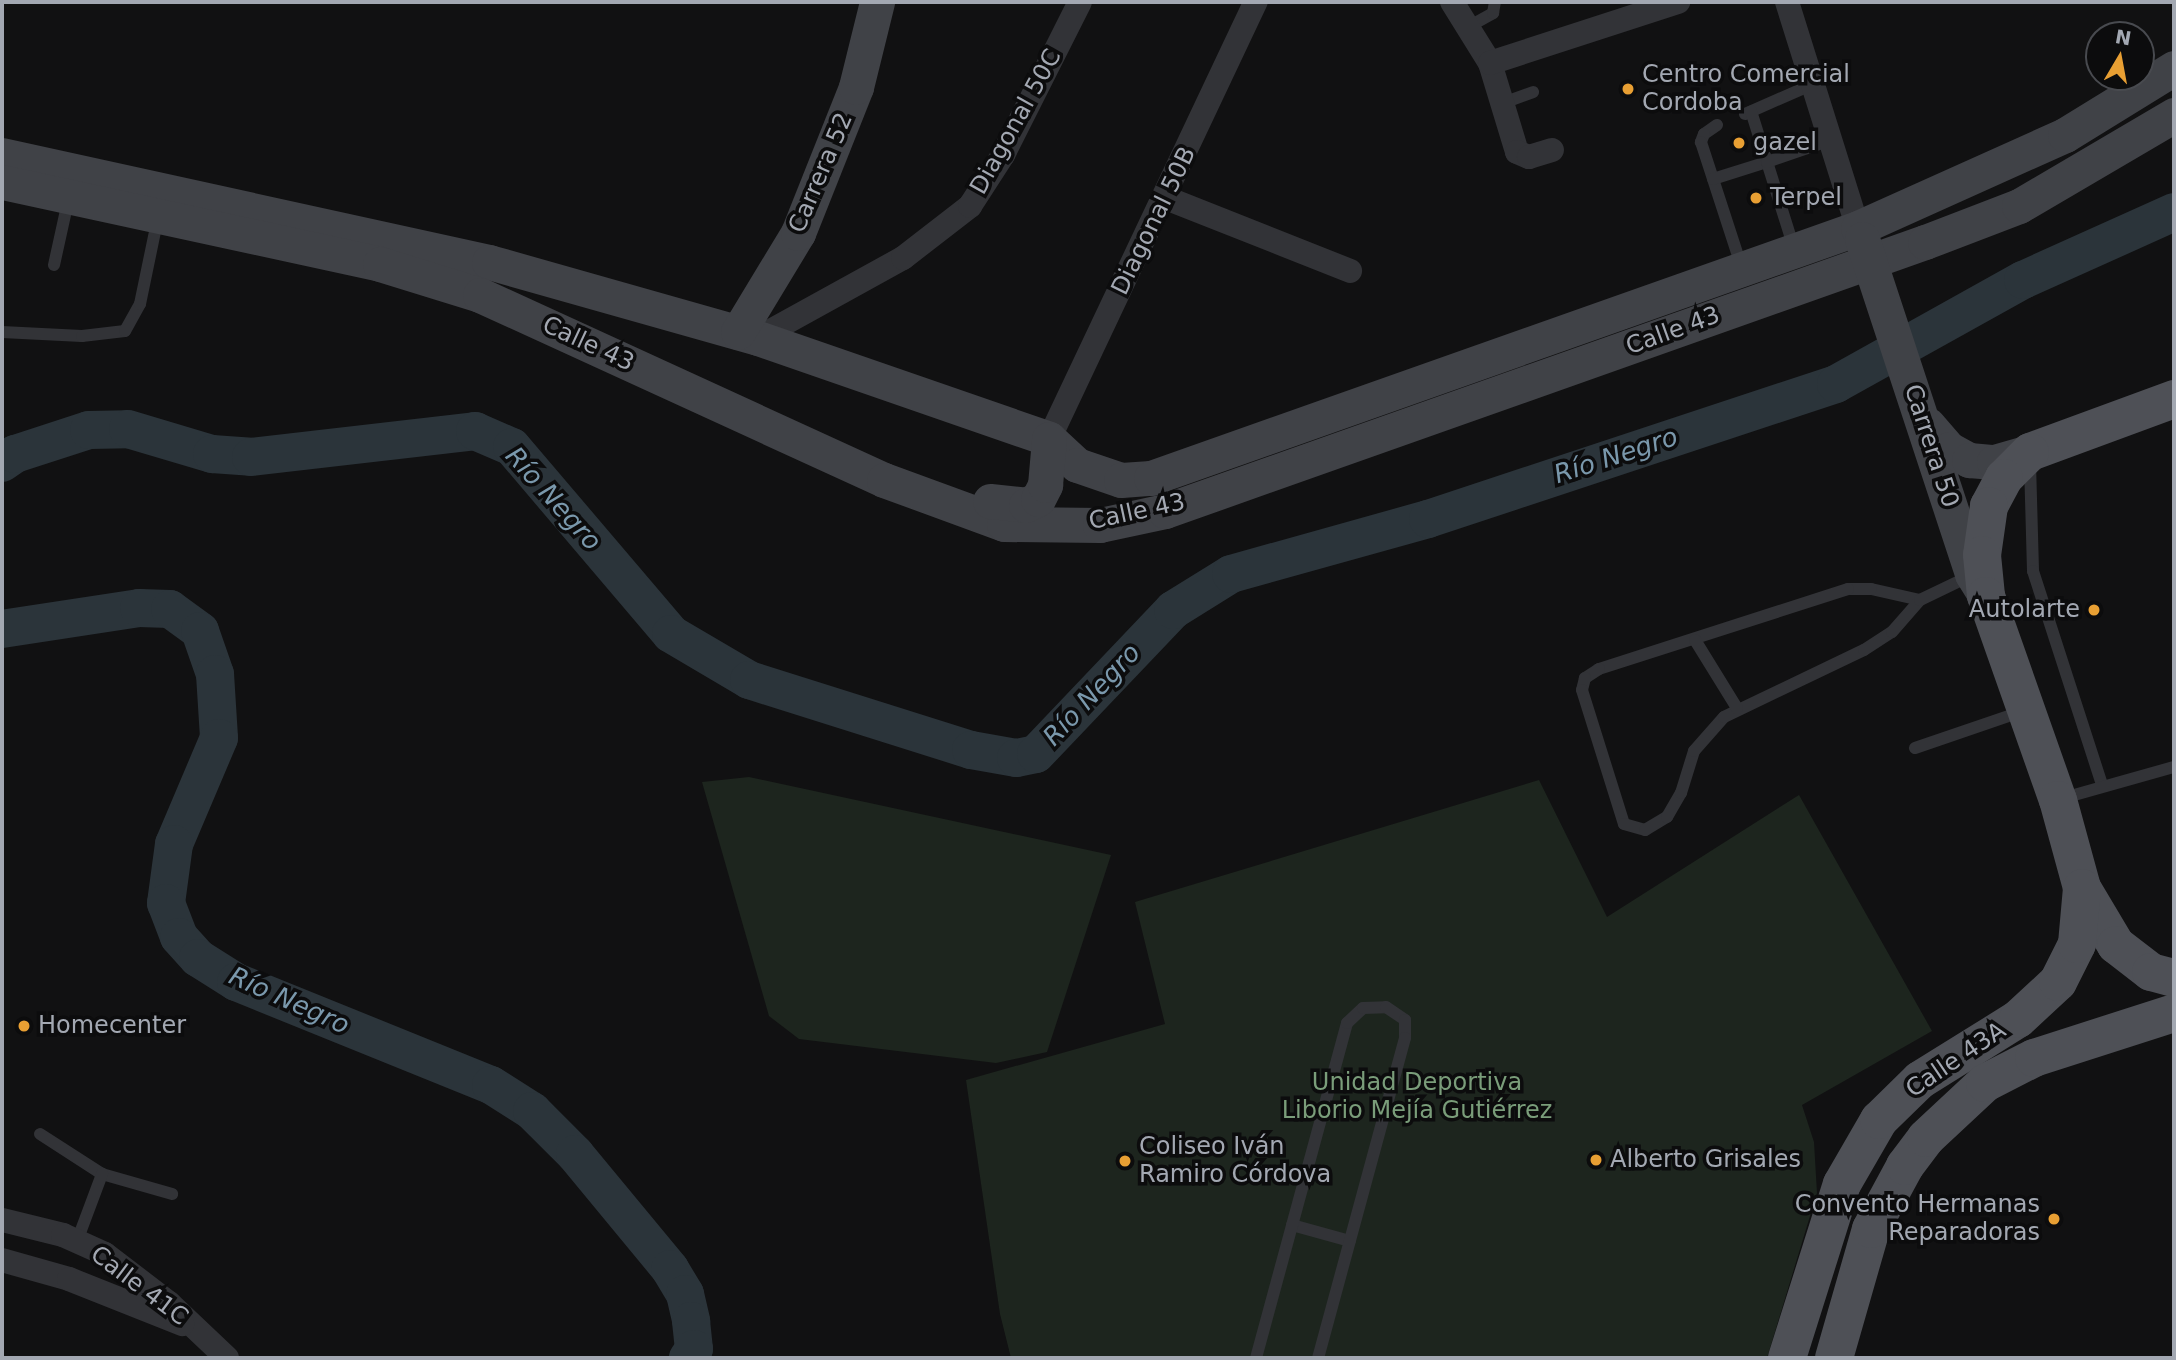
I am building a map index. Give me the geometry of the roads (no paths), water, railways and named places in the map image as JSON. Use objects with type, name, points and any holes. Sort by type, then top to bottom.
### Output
[{"type":"main road","points":[[1979,585],[1989,506],[2004,478],[2030,452],[2174,399]]},
{"type":"main road","name":"Carrera 50","points":[[1979,585],[2027,709],[2058,800],[2082,888]]},
{"type":"main road","points":[[2082,888],[2116,945],[2151,972],[2174,978]]},
{"type":"main road","name":"Calle 43A","points":[[1787,1358],[1843,1184],[1873,1129],[1920,1080],[2018,1018],[2058,982],[2077,944],[2082,888]]},
{"type":"main road","name":"Calle 43A","points":[[1834,1358],[1871,1229],[1905,1166],[1926,1138],[1985,1083],[2034,1058],[2174,1013]]},
{"type":"street","name":"Carrera 52","points":[[748,335],[798,233],[856,87],[877,2]]},
{"type":"street","name":"Diagonal 50C","points":[[748,335],[903,258],[970,206],[989,179],[1080,2]]},
{"type":"street","name":"Diagonal 50B","points":[[1049,439],[1166,198],[1256,2]]},
{"type":"street","points":[[1452,2],[1490,63],[1517,152],[1529,157],[1552,150]]},
{"type":"street","points":[[1490,63],[1640,8],[1678,2]]},
{"type":"street","name":"Carrera 50","points":[[1787,2],[1858,228],[1979,585]]},
{"type":"street","name":"Calle 43","points":[[2,155],[489,261],[700,321],[748,335],[1049,439],[1077,465],[1095,474],[1121,480],[1151,478],[1858,228],[2065,135],[2174,68]]},
{"type":"street","name":"Calle 43","points":[[2,182],[380,264],[468,291],[603,350],[884,480],[1004,524],[1100,525],[1165,511],[2019,206],[2174,115]]},
{"type":"street","points":[[1166,198],[1350,271]]},
{"type":"street","points":[[603,350],[593,319],[601,308],[682,326],[700,321]]},
{"type":"street","points":[[1922,412],[1948,449],[1969,460],[1994,462],[2030,452]]},
{"type":"street","points":[[779,433],[808,434],[1003,505],[1026,505],[1038,499],[1045,485],[1049,439]]},
{"type":"street","name":"Calle 41C","points":[[2,1220],[77,1241],[105,1254],[227,1358]]},
{"type":"street","name":"Calle 41C","points":[[2,1260],[69,1279],[195,1329]]},
{"type":"lane","points":[[1468,27],[1493,12],[1495,2]]},
{"type":"lane","points":[[1794,250],[1767,162],[1748,112],[1813,84]]},
{"type":"lane","points":[[1503,103],[1533,92]]},
{"type":"lane","points":[[1717,125],[1704,134],[1701,142],[1742,269]]},
{"type":"lane","points":[[1713,179],[1830,140]]},
{"type":"lane","points":[[54,265],[69,197]]},
{"type":"lane","points":[[2,332],[82,336],[125,331],[138,311],[159,216]]},
{"type":"lane","points":[[2030,452],[2033,571],[2102,784]]},
{"type":"lane","points":[[1920,600],[1892,632],[1864,650],[1737,708],[1694,751],[1681,793],[1667,817],[1645,830],[1624,824],[1582,690],[1586,678],[1598,668],[1695,640],[1848,589],[1871,589],[1920,600],[1979,585]]},
{"type":"lane","points":[[1695,640],[1737,708]]},
{"type":"lane","points":[[1915,748],[2027,709]]},
{"type":"lane","points":[[2058,800],[2102,784],[2174,767]]},
{"type":"lane","points":[[1256,1358],[1347,1023],[1363,1008],[1386,1007],[1405,1020],[1405,1038],[1318,1358]]},
{"type":"lane","points":[[40,1135],[102,1174],[172,1194]]},
{"type":"lane","points":[[77,1241],[102,1174]]},
{"type":"lane","points":[[1292,1226],[1350,1241]]},
{"type":"waterway","name":"Río Negro","points":[[2,463],[15,454],[89,430],[128,429],[212,454],[251,457],[475,431],[512,447],[671,634],[749,680],[971,750],[1016,758],[1036,754],[1173,610],[1231,574],[1428,519],[1836,384],[2023,280],[2174,212]]},
{"type":"waterway","name":"Río Negro","points":[[2,629],[139,608],[170,609],[200,631],[215,674],[219,738],[174,844],[166,903],[179,937],[198,958],[236,982],[491,1085],[532,1111],[575,1154],[670,1269],[685,1294],[691,1321],[694,1349],[688,1358]]},
{"type":"place","name":"Centro Comercial Cordoba","points":[[1628,89]]},
{"type":"place","name":"gazel","points":[[1739,143]]},
{"type":"place","name":"Terpel","points":[[1756,198]]},
{"type":"place","name":"Autolarte","points":[[2094,610]]},
{"type":"place","name":"Homecenter","points":[[24,1026]]},
{"type":"place","name":"Alberto Grisales","points":[[1596,1160]]},
{"type":"place","name":"Coliseo Iván Ramiro Córdova","points":[[1125,1161]]},
{"type":"place","name":"Convento Hermanas Reparadoras","points":[[2054,1219]]},
{"type":"park label","name":"Unidad Deportiva Liborio Mejía Gutiérrez","points":[[1417,1097]]}]
